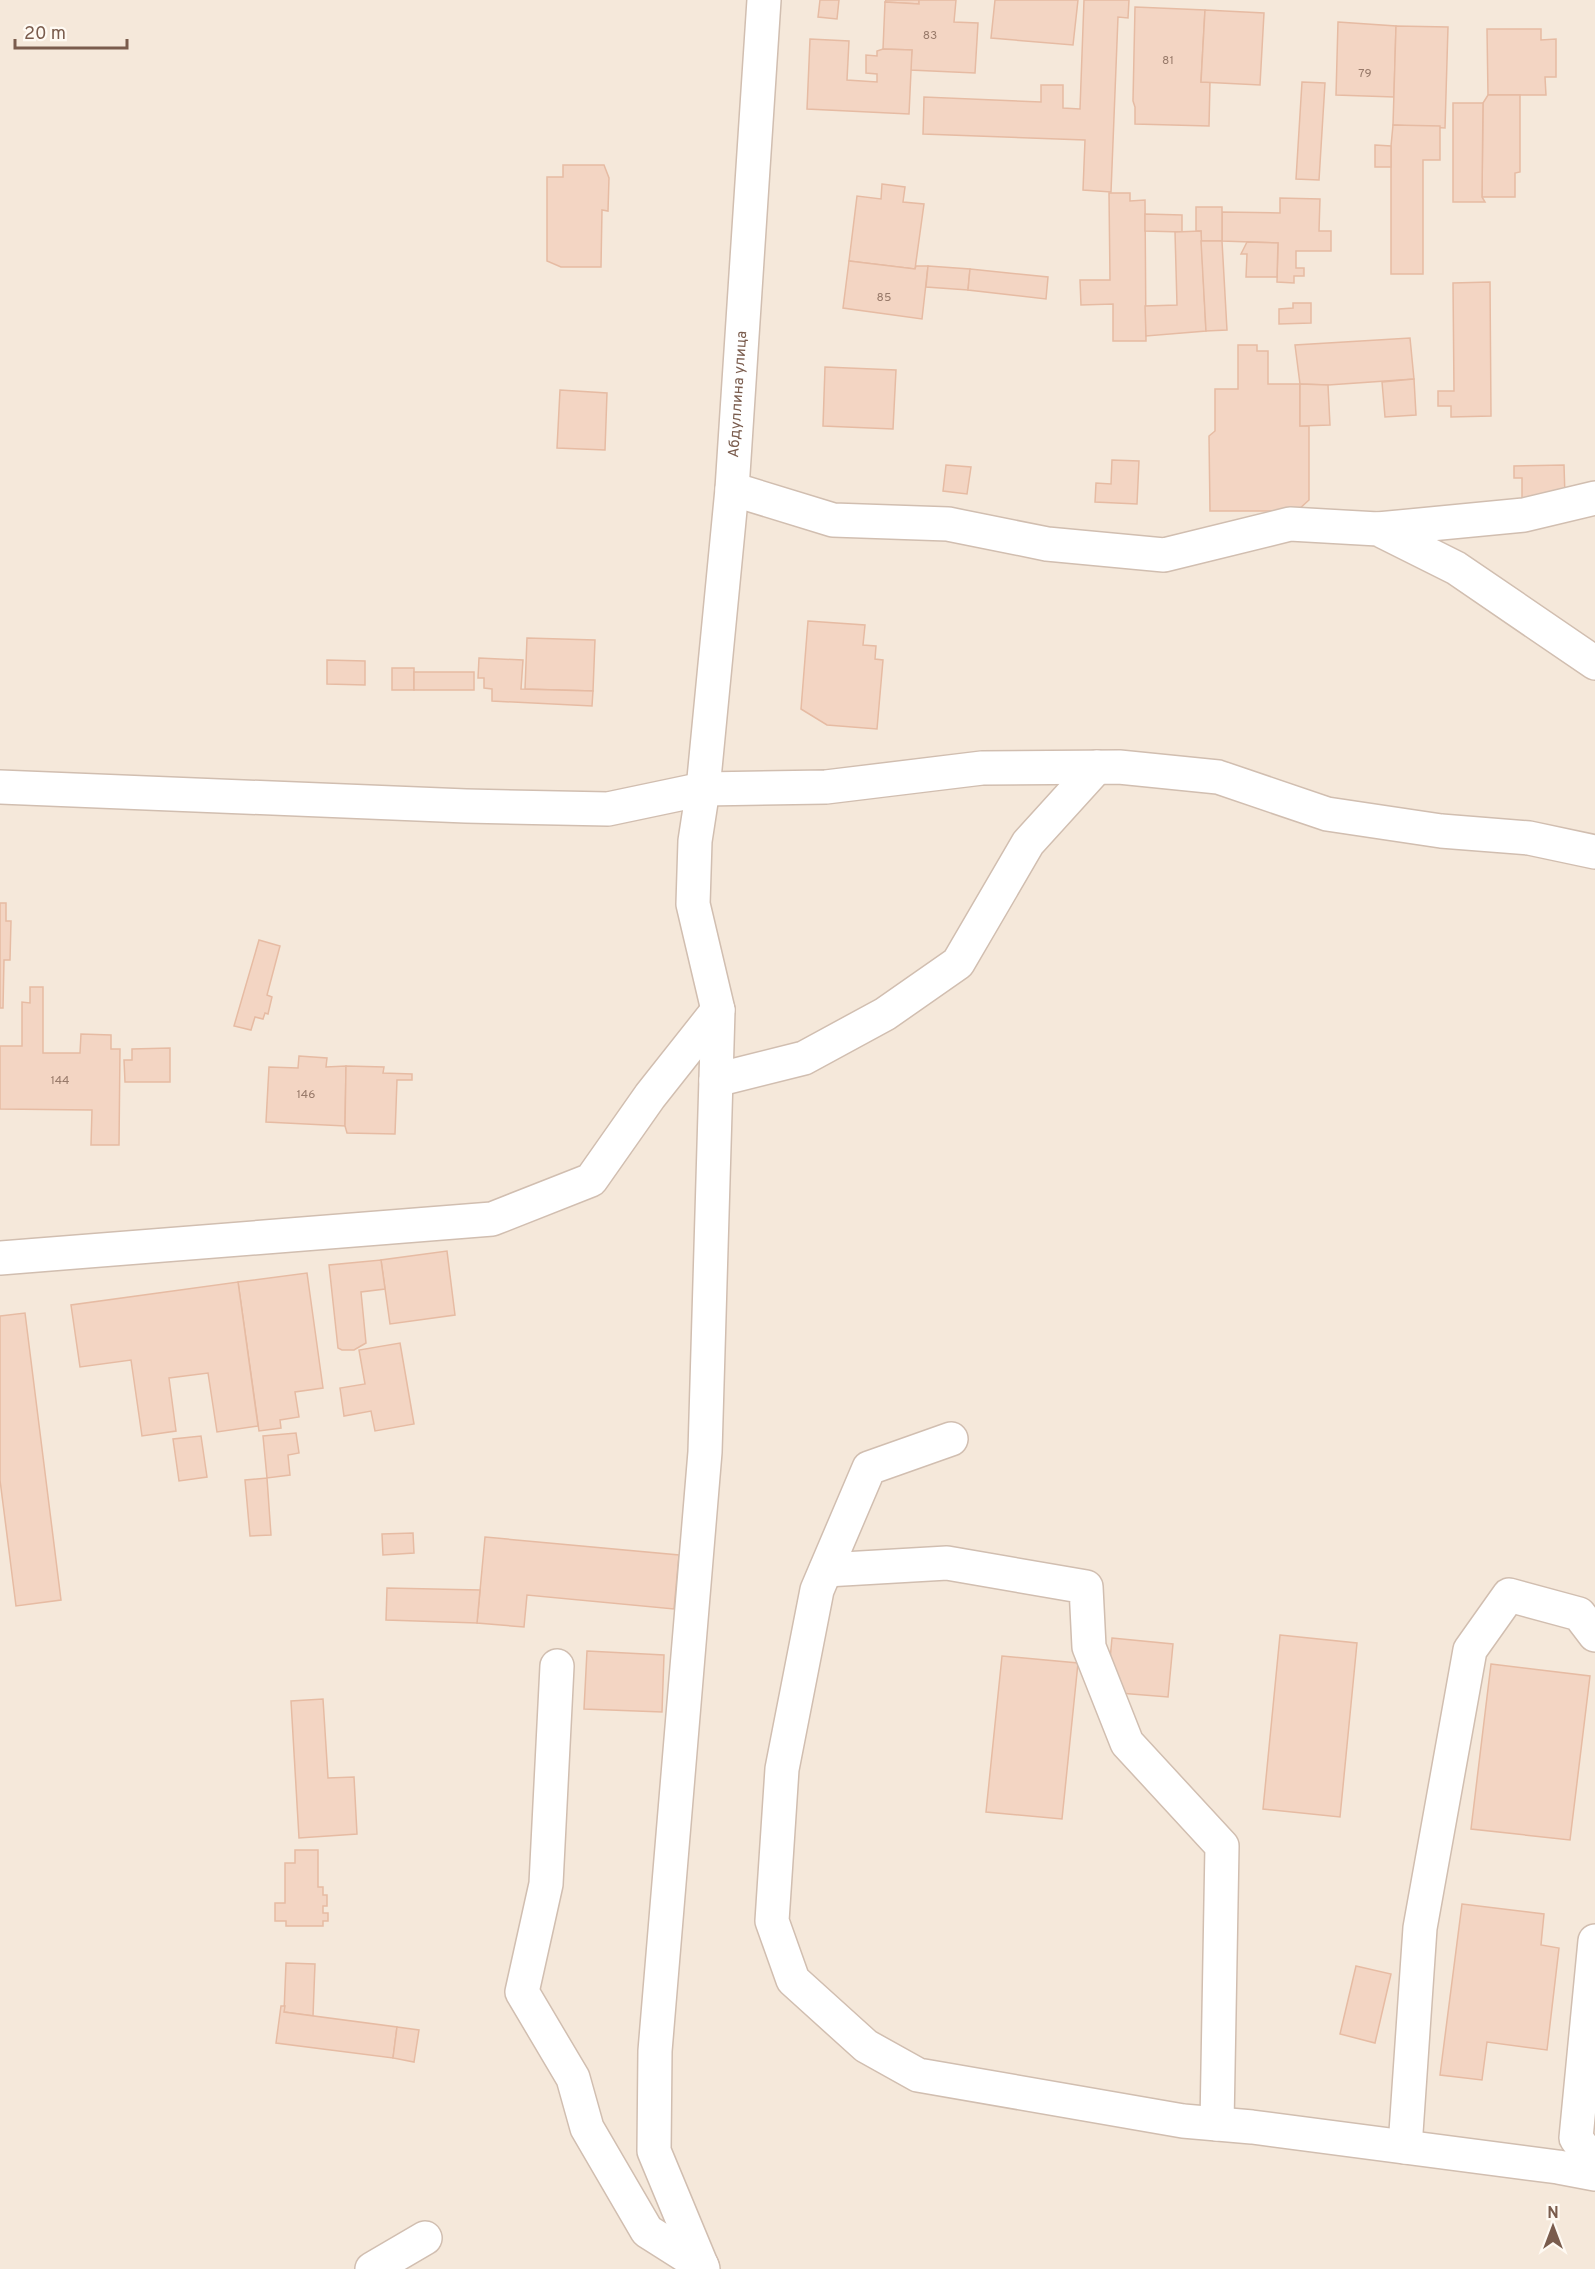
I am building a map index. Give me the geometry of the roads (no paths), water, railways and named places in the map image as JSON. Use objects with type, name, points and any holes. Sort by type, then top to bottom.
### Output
[{"type":"street","name":"Абдуллина улица","points":[[702,2267],[654,2151],[656,2051],[705,1452],[718,1010],[693,904],[695,841],[704,789],[732,489],[764,0]]},
{"type":"street","points":[[732,489],[833,520],[948,524],[1047,544],[1164,555],[1290,524],[1378,529],[1524,515],[1595,498]]},
{"type":"street","points":[[1378,529],[1456,568],[1595,663]]},
{"type":"street","points":[[716,1080],[804,1058],[885,1014],[958,963],[1028,843],[1096,766]]},
{"type":"street","points":[[0,787],[466,806],[608,809],[704,789],[826,787],[982,768],[1119,766],[1218,777],[1327,814],[1441,831],[1529,838],[1595,852]]},
{"type":"street","points":[[0,1258],[492,1219],[591,1180],[650,1096],[718,1010]]},
{"type":"street","points":[[951,1440],[869,1468],[817,1590],[782,1769],[772,1921],[793,1980],[866,2046],[918,2075],[1183,2121],[1405,2147],[1595,2174]]},
{"type":"street","points":[[826,1570],[947,1563],[1086,1587],[1089,1647],[1127,1743],[1222,1846],[1217,2124]]},
{"type":"street","points":[[1405,2147],[1420,1928],[1470,1650],[1509,1595],[1579,1614],[1595,1635]]},
{"type":"street","points":[[557,1666],[546,1884],[522,1992],[573,2078],[587,2128],[647,2231],[702,2267]]},
{"type":"street","points":[[1595,1941],[1576,2138],[1595,2165]]},
{"type":"street","points":[[372,2269],[425,2238]]}]
